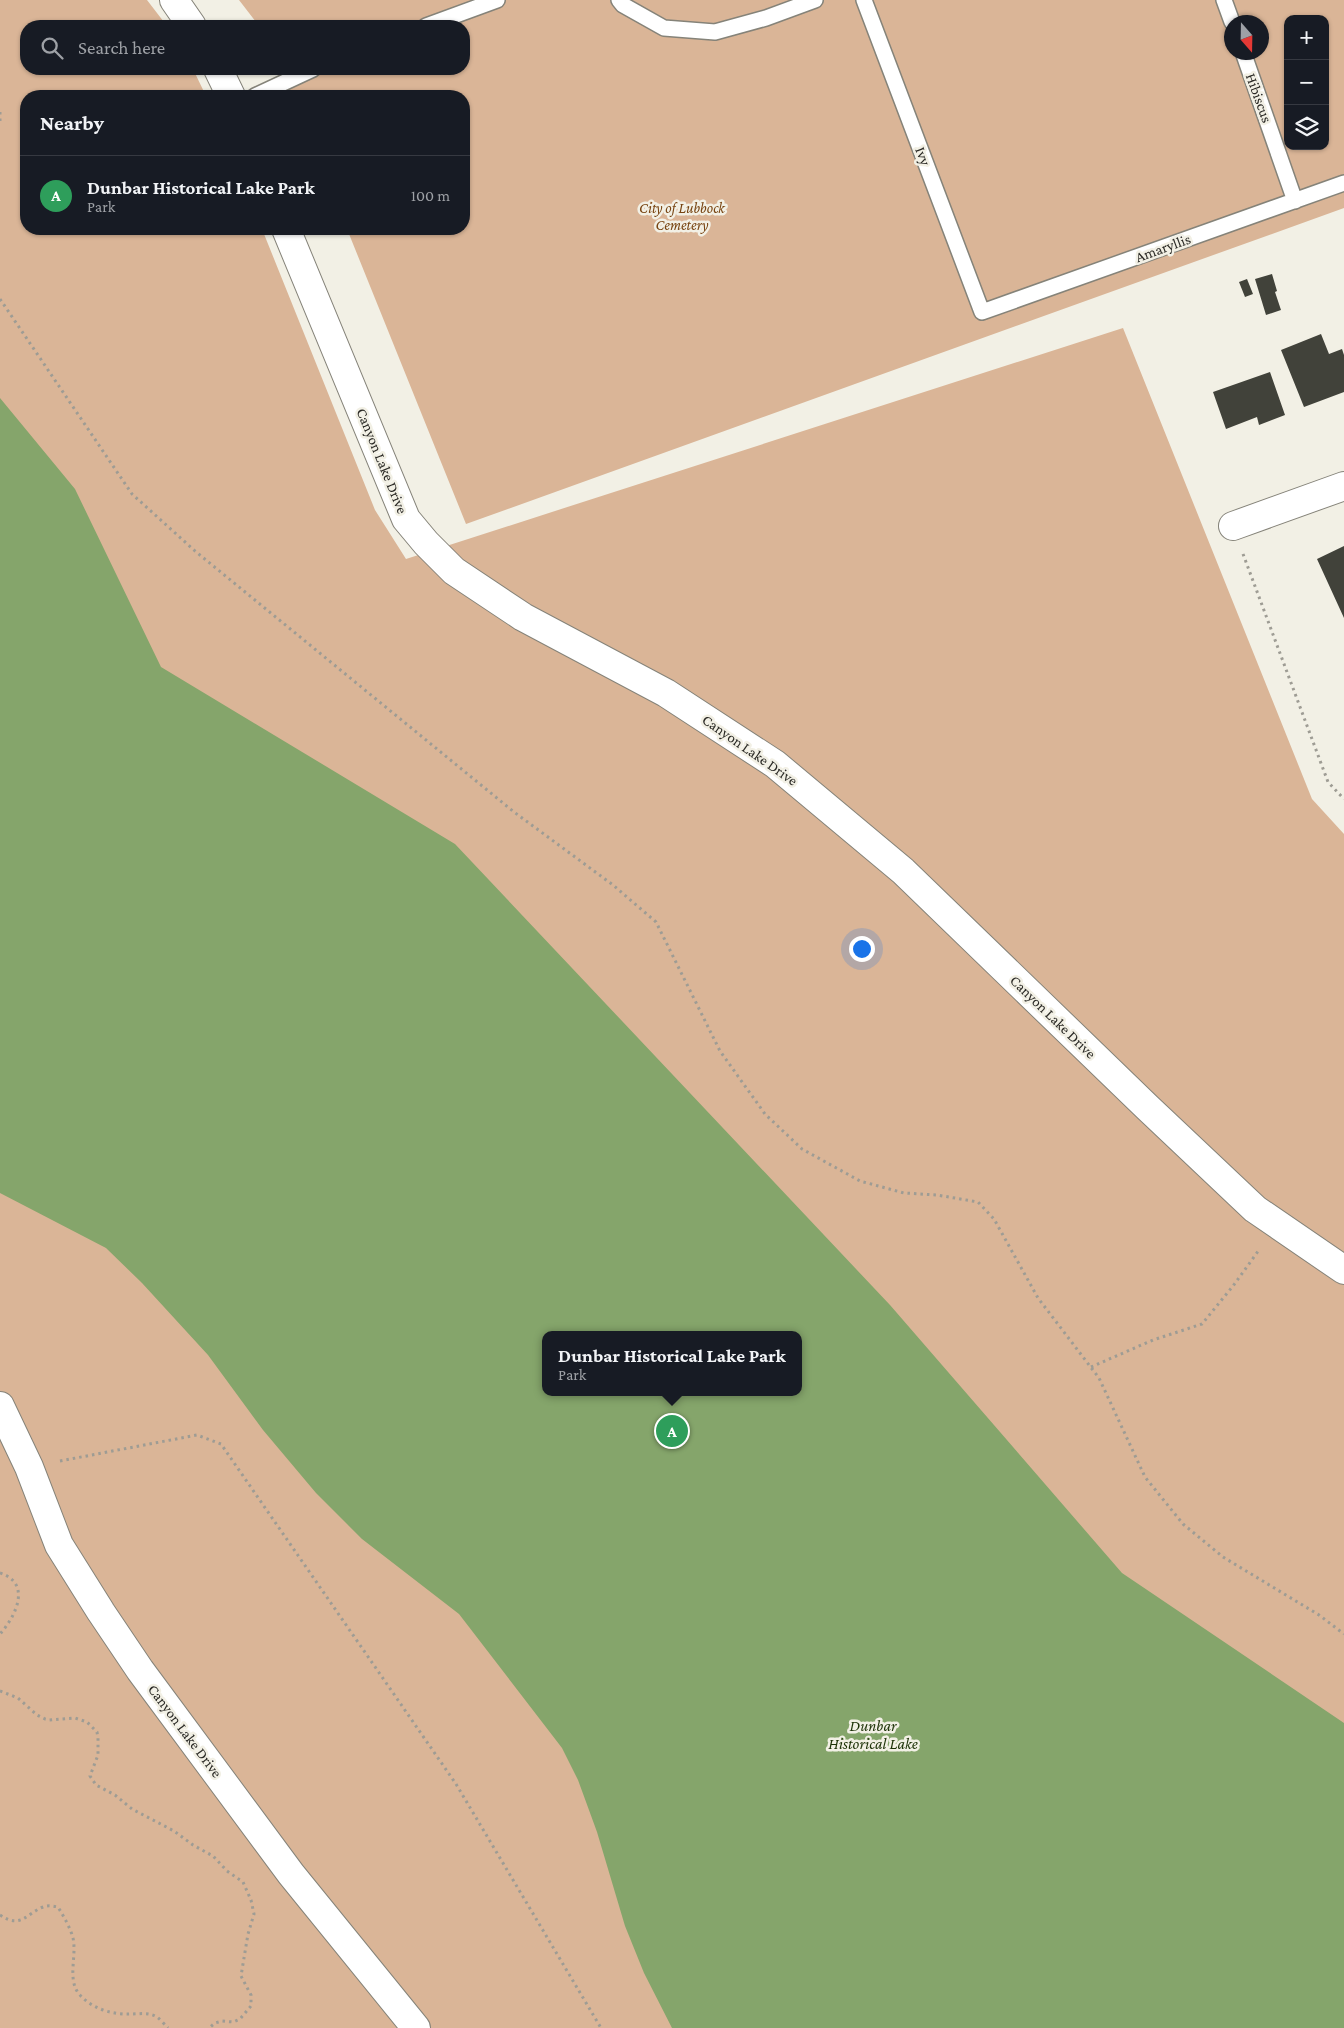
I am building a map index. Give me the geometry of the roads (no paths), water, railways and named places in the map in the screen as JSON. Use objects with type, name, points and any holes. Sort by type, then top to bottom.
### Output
[{"type":"street","points":[[174,0],[188,20]]},
{"type":"street","points":[[221,75],[228,90]]},
{"type":"street","name":"Canyon Lake Drive","points":[[288,235],[406,520],[454,571],[523,617],[666,693],[775,764],[903,872],[1255,1209],[1344,1270]]},
{"type":"street","points":[[1233,526],[1344,486]]},
{"type":"street","name":"Canyon Lake Drive","points":[[0,1406],[28,1467],[59,1545],[101,1612],[140,1670],[292,1874],[416,2028]]},
{"type":"lane","points":[[442,20],[497,0]]},
{"type":"lane","points":[[619,0],[623,5],[664,28],[715,32],[766,18],[815,0]]},
{"type":"lane","name":"Ivy","points":[[864,0],[982,312]]},
{"type":"lane","points":[[1224,0],[1229,15]]},
{"type":"lane","name":"Hibiscus","points":[[1246,60],[1296,200]]},
{"type":"lane","points":[[268,90],[300,75]]},
{"type":"lane","name":"Amaryllis","points":[[982,312],[1344,183]]},
{"type":"water","name":"Dunbar Historical Lake","points":[[0,398],[75,489],[161,667],[455,844],[890,1305],[1122,1573],[1344,1723],[1344,2028],[672,2028],[644,1973],[625,1926],[597,1832],[578,1780],[562,1748],[459,1614],[362,1539],[316,1493],[263,1430],[208,1355],[142,1283],[106,1248],[0,1193]]},
{"type":"place","name":"Dunbar Historical Lake Park","points":[[672,1431]]},
{"type":"park label","name":"City of Lubbock Cemetery","points":[[682,216]]}]
